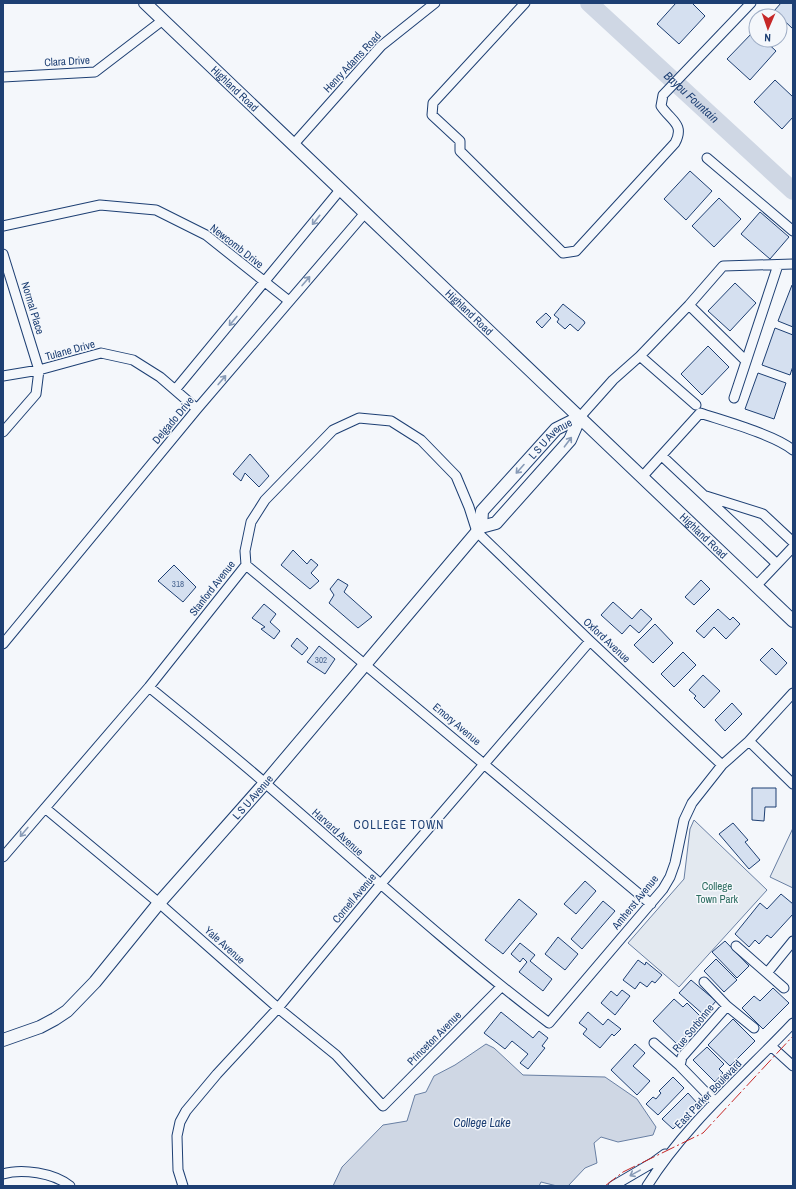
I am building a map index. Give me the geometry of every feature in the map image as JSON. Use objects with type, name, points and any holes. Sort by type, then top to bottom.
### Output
[{"type":"street","name":"Highland Road","points":[[145,3],[793,621]]},
{"type":"street","name":"Henry Adams Road","points":[[293,145],[381,46],[435,3]]},
{"type":"street","points":[[525,3],[433,102],[432,115],[460,141],[460,151],[563,253],[576,251],[675,143],[680,134],[679,128],[662,106],[663,95],[751,3]]},
{"type":"street","name":"Clara Drive","points":[[3,77],[96,72],[163,20]]},
{"type":"street","points":[[707,158],[793,232]]},
{"type":"street","name":"Delgado Drive","points":[[175,390],[340,190]]},
{"type":"street","name":"Newcomb Drive","points":[[3,226],[100,205],[156,210],[206,235],[289,301]]},
{"type":"street","name":"Delgado Drive","points":[[3,644],[197,409],[365,213]]},
{"type":"street","name":"Normal Place","points":[[3,254],[39,370]]},
{"type":"street","points":[[734,398],[778,264]]},
{"type":"street","points":[[580,417],[613,380],[640,356],[689,305],[723,266],[793,264]]},
{"type":"street","points":[[689,305],[746,361]]},
{"type":"street","name":"Tulane Drive","points":[[3,376],[39,370],[102,353],[133,360],[160,377],[197,409]]},
{"type":"street","points":[[640,356],[696,405]]},
{"type":"street","points":[[3,432],[36,394],[39,370]]},
{"type":"street","points":[[642,477],[700,413],[769,437],[787,445],[793,450]]},
{"type":"street","name":"L S U Avenue","points":[[3,1040],[40,1027],[66,1011],[95,982],[159,903],[265,783],[479,529],[482,511],[556,429],[580,417]]},
{"type":"street","name":"L S U Avenue","points":[[479,529],[496,523],[570,440],[580,417]]},
{"type":"street","name":"Stanford Avenue","points":[[3,857],[149,687],[246,565],[245,551],[251,522],[265,500],[334,430],[358,418],[391,421],[421,440],[456,476],[479,529]]},
{"type":"street","points":[[662,456],[777,564]]},
{"type":"street","points":[[704,496],[763,514],[793,542]]},
{"type":"street","name":"Oxford Avenue","points":[[479,529],[590,641],[722,765]]},
{"type":"street","points":[[756,586],[793,547]]},
{"type":"street","name":"Emory Avenue","points":[[246,565],[486,764],[651,904]]},
{"type":"street","name":"Cornell Avenue","points":[[182,1186],[177,1154],[177,1136],[183,1117],[217,1074],[278,1008],[380,885],[486,764],[590,641]]},
{"type":"street","name":"Harvard Avenue","points":[[149,687],[265,783],[380,885],[501,987],[549,1023]]},
{"type":"street","name":"Amherst Avenue","points":[[549,1023],[651,904],[670,877],[679,848],[684,820],[692,803],[722,765],[749,741],[793,693]]},
{"type":"street","points":[[749,741],[793,784]]},
{"type":"street","name":"Yale Avenue","points":[[45,808],[159,903],[278,1008],[336,1055],[383,1106]]},
{"type":"street","points":[[767,973],[793,941]]},
{"type":"street","points":[[736,946],[784,988]]},
{"type":"street","points":[[704,982],[727,1006],[754,1028]]},
{"type":"street","name":"Princeton Avenue","points":[[383,1106],[501,987]]},
{"type":"street","name":"Rue Sorbonne","points":[[680,1066],[682,1057],[727,1006]]},
{"type":"street","name":"East Parker Boulevard","points":[[647,1186],[670,1152],[678,1143],[715,1102],[793,1022]]},
{"type":"street","points":[[654,1043],[680,1066],[715,1102]]},
{"type":"street","points":[[771,1046],[793,1066]]},
{"type":"street","points":[[613,1186],[654,1162],[678,1143]]},
{"type":"street","points":[[3,1174],[17,1171],[36,1173],[70,1186]]},
{"type":"green space","name":"College Town Park","points":[[694,820],[767,890],[679,987],[628,943],[684,879],[690,829]]},
{"type":"green space","points":[[793,828],[793,888],[770,877]]},
{"type":"water","name":"College Lake","points":[[486,1044],[494,1048],[523,1075],[605,1077],[637,1099],[656,1127],[653,1135],[618,1142],[601,1137],[594,1143],[597,1163],[585,1168],[568,1186],[557,1186],[541,1182],[539,1186],[333,1186],[342,1167],[383,1125],[407,1121],[415,1095],[426,1092],[434,1076],[455,1065]]},
{"type":"building","points":[[676,3],[692,3],[705,16],[679,44],[657,24]]},
{"type":"building","points":[[781,3],[793,3],[793,29],[788,24],[788,8],[777,8]]},
{"type":"building","points":[[748,37],[748,48],[773,48],[776,51],[750,80],[727,59]]},
{"type":"building","points":[[775,80],[793,97],[793,117],[782,129],[754,102]]},
{"type":"building","points":[[690,171],[712,191],[686,220],[664,199]]},
{"type":"building","points":[[719,198],[741,219],[714,247],[692,226]]},
{"type":"building","points":[[760,212],[789,237],[770,259],[741,234]]},
{"type":"building","points":[[735,283],[756,303],[730,331],[708,311]]},
{"type":"building","points":[[793,285],[793,327],[778,321]]},
{"type":"building","points":[[563,304],[584,321],[585,323],[578,331],[570,324],[565,329],[557,322],[559,319],[554,315]]},
{"type":"building","points":[[546,313],[551,318],[542,328],[536,322]]},
{"type":"building","points":[[775,328],[793,335],[793,366],[790,375],[762,365]]},
{"type":"building","points":[[708,346],[729,367],[702,395],[681,374]]},
{"type":"building","points":[[758,373],[786,383],[774,419],[745,409]]},
{"type":"building","points":[[250,454],[269,476],[259,487],[245,473],[241,481],[233,474]]},
{"type":"building","points":[[293,550],[307,564],[311,559],[318,565],[311,573],[319,581],[310,589],[281,565]]},
{"type":"building","points":[[174,565],[196,587],[183,602],[158,581]]},
{"type":"building","points":[[338,579],[348,585],[344,592],[372,617],[358,628],[329,603],[334,595],[330,589]]},
{"type":"building","points":[[701,580],[710,589],[694,605],[685,597]]},
{"type":"building","points":[[613,602],[632,619],[641,609],[652,619],[639,633],[630,625],[622,634],[601,615]]},
{"type":"building","points":[[264,604],[276,614],[270,622],[280,631],[274,639],[261,629],[265,627],[252,618]]},
{"type":"building","points":[[718,609],[730,620],[733,617],[740,624],[726,639],[714,627],[704,638],[696,631]]},
{"type":"building","points":[[655,624],[673,643],[653,663],[634,645]]},
{"type":"building","points":[[297,638],[308,648],[302,655],[291,646]]},
{"type":"building","points":[[319,646],[335,659],[325,674],[307,662]]},
{"type":"building","points":[[772,648],[787,663],[776,675],[760,660]]},
{"type":"building","points":[[683,652],[696,665],[674,687],[661,674]]},
{"type":"building","points":[[703,675],[720,691],[704,708],[694,698],[696,696],[689,690]]},
{"type":"building","points":[[732,703],[742,714],[725,731],[715,720]]},
{"type":"building","points":[[752,788],[776,788],[776,807],[765,807],[764,821],[752,820]]},
{"type":"building","points":[[733,823],[748,840],[745,842],[760,860],[749,869],[719,834]]},
{"type":"building","points":[[585,881],[596,891],[576,914],[564,904]]},
{"type":"building","points":[[781,894],[793,904],[793,914],[771,938],[767,935],[759,944],[755,940],[749,947],[735,934],[760,903],[767,909]]},
{"type":"building","points":[[519,899],[537,914],[503,954],[485,940]]},
{"type":"building","points":[[603,901],[615,911],[582,949],[571,939]]},
{"type":"building","points":[[558,937],[578,954],[565,970],[545,954]]},
{"type":"building","points":[[725,941],[749,966],[737,978],[712,952]]},
{"type":"building","points":[[520,943],[535,955],[530,961],[552,979],[543,991],[519,972],[527,962],[523,958],[520,962],[511,954]]},
{"type":"building","points":[[716,959],[737,980],[724,992],[704,971]]},
{"type":"building","points":[[638,960],[645,965],[646,962],[662,975],[655,983],[652,981],[647,987],[640,982],[635,989],[623,980]]},
{"type":"building","points":[[691,980],[716,1001],[704,1015],[679,993]]},
{"type":"building","points":[[773,988],[789,1003],[763,1029],[742,1008],[754,996],[760,1001]]},
{"type":"building","points":[[622,990],[630,996],[615,1015],[601,1003],[611,991],[617,996]]},
{"type":"building","points":[[674,999],[683,1007],[687,1003],[700,1016],[693,1023],[696,1025],[678,1045],[653,1021]]},
{"type":"building","points":[[501,1012],[533,1038],[539,1031],[548,1038],[542,1046],[545,1048],[528,1069],[520,1063],[528,1054],[512,1041],[505,1049],[484,1033]]},
{"type":"building","points":[[588,1012],[603,1025],[608,1019],[621,1029],[614,1036],[612,1034],[600,1048],[583,1034],[587,1029],[579,1023]]},
{"type":"building","points":[[733,1019],[755,1041],[730,1066],[708,1045]]},
{"type":"building","points":[[635,1044],[645,1053],[633,1066],[650,1081],[637,1095],[611,1070]]},
{"type":"building","points":[[707,1047],[724,1064],[719,1069],[723,1073],[715,1082],[693,1060]]},
{"type":"building","points":[[673,1077],[684,1088],[658,1115],[646,1104],[653,1097],[656,1099],[661,1093],[659,1091]]},
{"type":"building","points":[[688,1093],[698,1104],[673,1129],[662,1119]]},
{"type":"waterway","name":"Bayou Fountain","points":[[589,3],[793,191]]},
{"type":"power","points":[[605,1186],[623,1172],[703,1133],[793,1036]]},
{"type":"district","name":"COLLEGE TOWN","points":[[399,825]]}]
